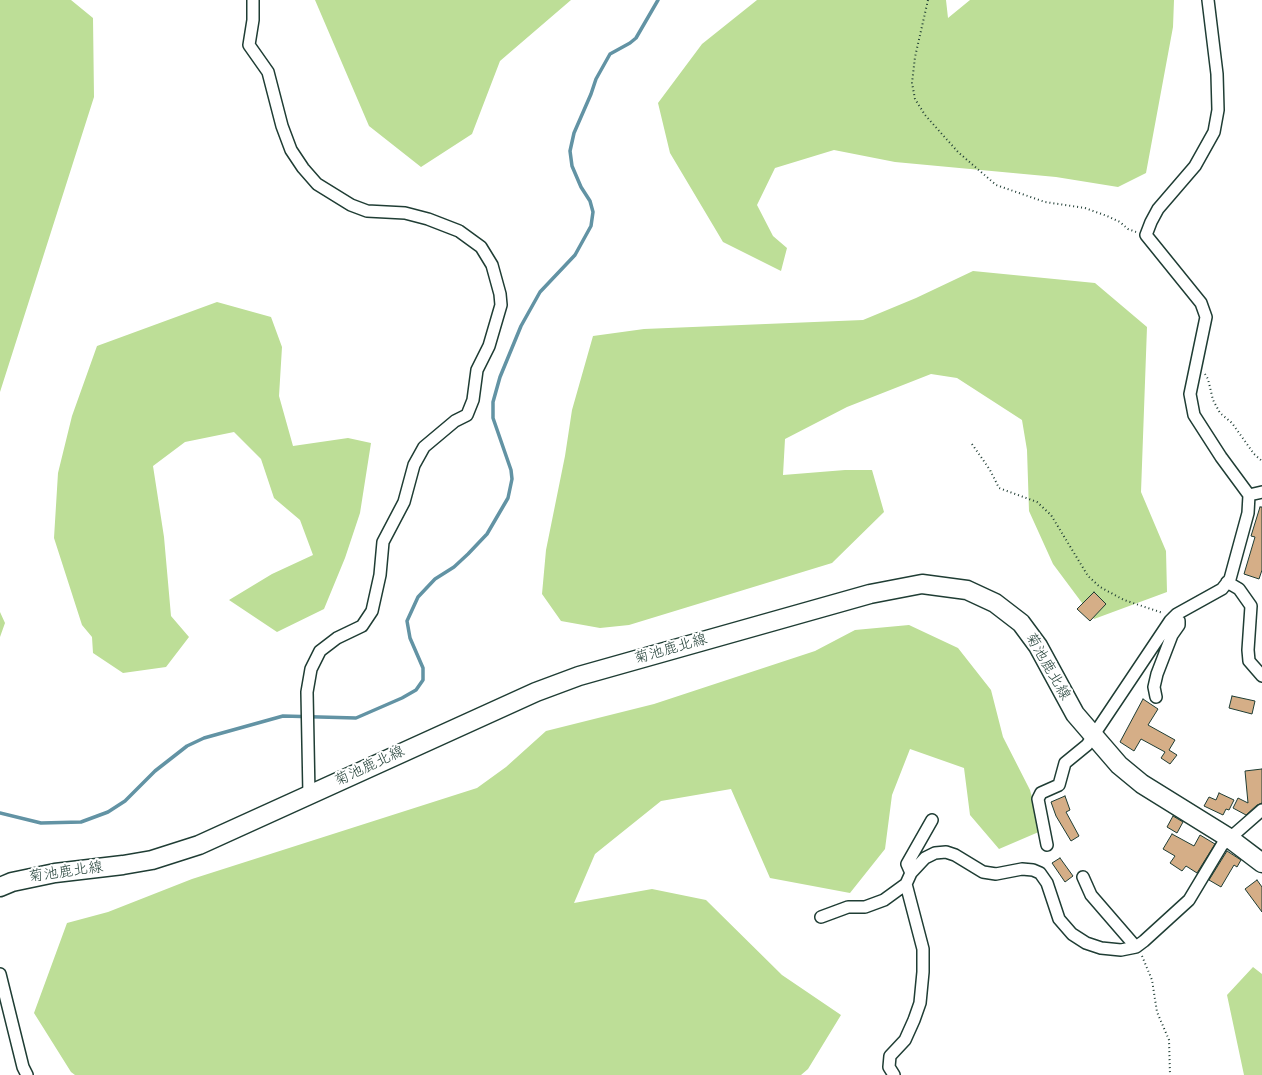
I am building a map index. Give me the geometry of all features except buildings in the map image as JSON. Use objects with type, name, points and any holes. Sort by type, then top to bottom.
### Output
[{"type":"main road","name":"菊池鹿北線","points":[[0,887],[12,882],[55,873],[152,860],[198,844],[529,695],[580,676],[870,594],[922,584],[967,590],[995,603],[1021,623],[1038,646],[1075,714],[1092,736],[1119,765],[1142,784],[1229,838],[1262,863]]},
{"type":"street","points":[[253,0],[253,20],[249,45],[268,72],[282,126],[291,150],[303,168],[317,184],[351,205],[367,212],[405,213],[428,219],[459,231],[481,247],[492,265],[500,294],[501,305],[489,346],[477,370],[473,400],[467,414],[455,421],[424,447],[414,465],[404,502],[383,542],[380,576],[372,611],[362,626],[337,638],[320,651],[311,669],[307,692],[309,795]]},
{"type":"street","points":[[1047,845],[1038,799],[1041,794],[1059,785],[1066,763],[1087,745],[1173,618],[1177,614],[1222,589],[1227,582],[1248,514],[1249,495],[1221,457],[1194,415],[1190,394],[1206,317],[1201,303],[1146,236],[1158,209],[1195,166],[1214,132],[1218,110],[1217,74],[1208,0]]},
{"type":"street","points":[[1249,495],[1262,492]]},
{"type":"street","points":[[1227,582],[1239,589],[1251,606],[1248,650],[1249,661],[1262,676]]},
{"type":"street","points":[[1156,697],[1154,687],[1157,674],[1172,635],[1180,625],[1179,621],[1173,618]]},
{"type":"street","points":[[822,917],[848,907],[865,907],[884,900],[906,884],[911,873],[926,858],[935,853],[946,852],[955,854],[983,872],[996,874],[1022,869],[1033,870],[1040,874],[1047,882],[1059,919],[1072,934],[1086,943],[1101,948],[1121,950],[1136,947],[1189,900],[1222,845],[1262,810]]},
{"type":"street","points":[[911,873],[907,864],[932,820]]},
{"type":"street","points":[[1083,877],[1091,895],[1136,947]]},
{"type":"street","points":[[894,1075],[889,1067],[890,1056],[905,1040],[914,1020],[920,1003],[923,972],[923,949],[906,884]]},
{"type":"street","points":[[0,974],[23,1067],[27,1075]]},
{"type":"path","points":[[928,0],[915,57],[912,83],[915,99],[925,115],[958,152],[996,185],[1045,202],[1085,208],[1107,216],[1120,222],[1128,229],[1146,236]]},
{"type":"path","points":[[1195,370],[1203,372],[1208,379],[1213,400],[1220,413],[1232,423],[1254,454],[1262,461]]},
{"type":"path","points":[[972,444],[990,470],[999,488],[1036,502],[1051,515],[1088,576],[1100,587],[1124,600],[1173,618]]},
{"type":"path","points":[[1136,947],[1142,954],[1152,980],[1157,1012],[1169,1040],[1170,1075]]},
{"type":"green space","points":[[0,0],[71,0],[93,18],[94,97],[0,392]]},
{"type":"green space","points":[[315,0],[571,0],[500,61],[472,134],[421,167],[369,126]]},
{"type":"green space","points":[[757,0],[946,0],[948,18],[970,0],[1174,0],[1173,27],[1146,173],[1118,187],[1056,177],[895,162],[834,150],[775,168],[757,205],[773,236],[787,248],[781,271],[723,242],[670,153],[658,103],[702,44]]},
{"type":"green space","points":[[973,271],[1095,283],[1147,327],[1141,492],[1166,551],[1167,592],[1094,619],[1053,564],[1029,511],[1027,450],[1022,420],[957,378],[931,374],[847,407],[785,439],[783,475],[845,470],[872,470],[884,512],[832,563],[629,625],[600,628],[561,621],[542,594],[546,550],[565,456],[572,410],[593,336],[644,329],[863,320],[916,298]]},
{"type":"green space","points":[[217,302],[271,317],[282,347],[279,396],[293,446],[348,438],[371,443],[360,513],[345,558],[324,609],[277,632],[229,600],[272,574],[313,555],[300,520],[274,498],[261,459],[234,432],[185,442],[153,466],[164,537],[171,616],[189,637],[166,667],[123,673],[93,653],[92,637],[82,625],[54,538],[58,473],[72,416],[97,346]]},
{"type":"green space","points":[[0,612],[5,623],[0,637]]},
{"type":"green space","points":[[909,625],[958,648],[991,690],[1003,737],[1030,790],[1041,831],[999,849],[970,815],[964,768],[910,749],[892,795],[885,849],[850,893],[770,878],[731,789],[661,801],[595,854],[574,903],[652,889],[706,900],[782,975],[841,1015],[808,1069],[801,1075],[75,1075],[71,1072],[34,1013],[67,923],[108,912],[192,879],[477,788],[506,767],[546,731],[654,704],[815,651],[855,630]]},
{"type":"green space","points":[[1253,967],[1262,974],[1262,1075],[1244,1075],[1227,995]]},
{"type":"waterway","points":[[0,813],[41,823],[81,822],[108,812],[125,801],[155,771],[187,746],[204,738],[283,716],[356,718],[402,698],[416,690],[423,680],[423,668],[410,638],[407,621],[418,597],[435,579],[454,567],[487,534],[508,498],[512,479],[511,470],[493,418],[493,402],[500,377],[521,326],[540,292],[575,255],[591,226],[593,212],[590,201],[581,187],[572,166],[570,151],[574,133],[596,79],[610,54],[636,38],[658,0]]}]
